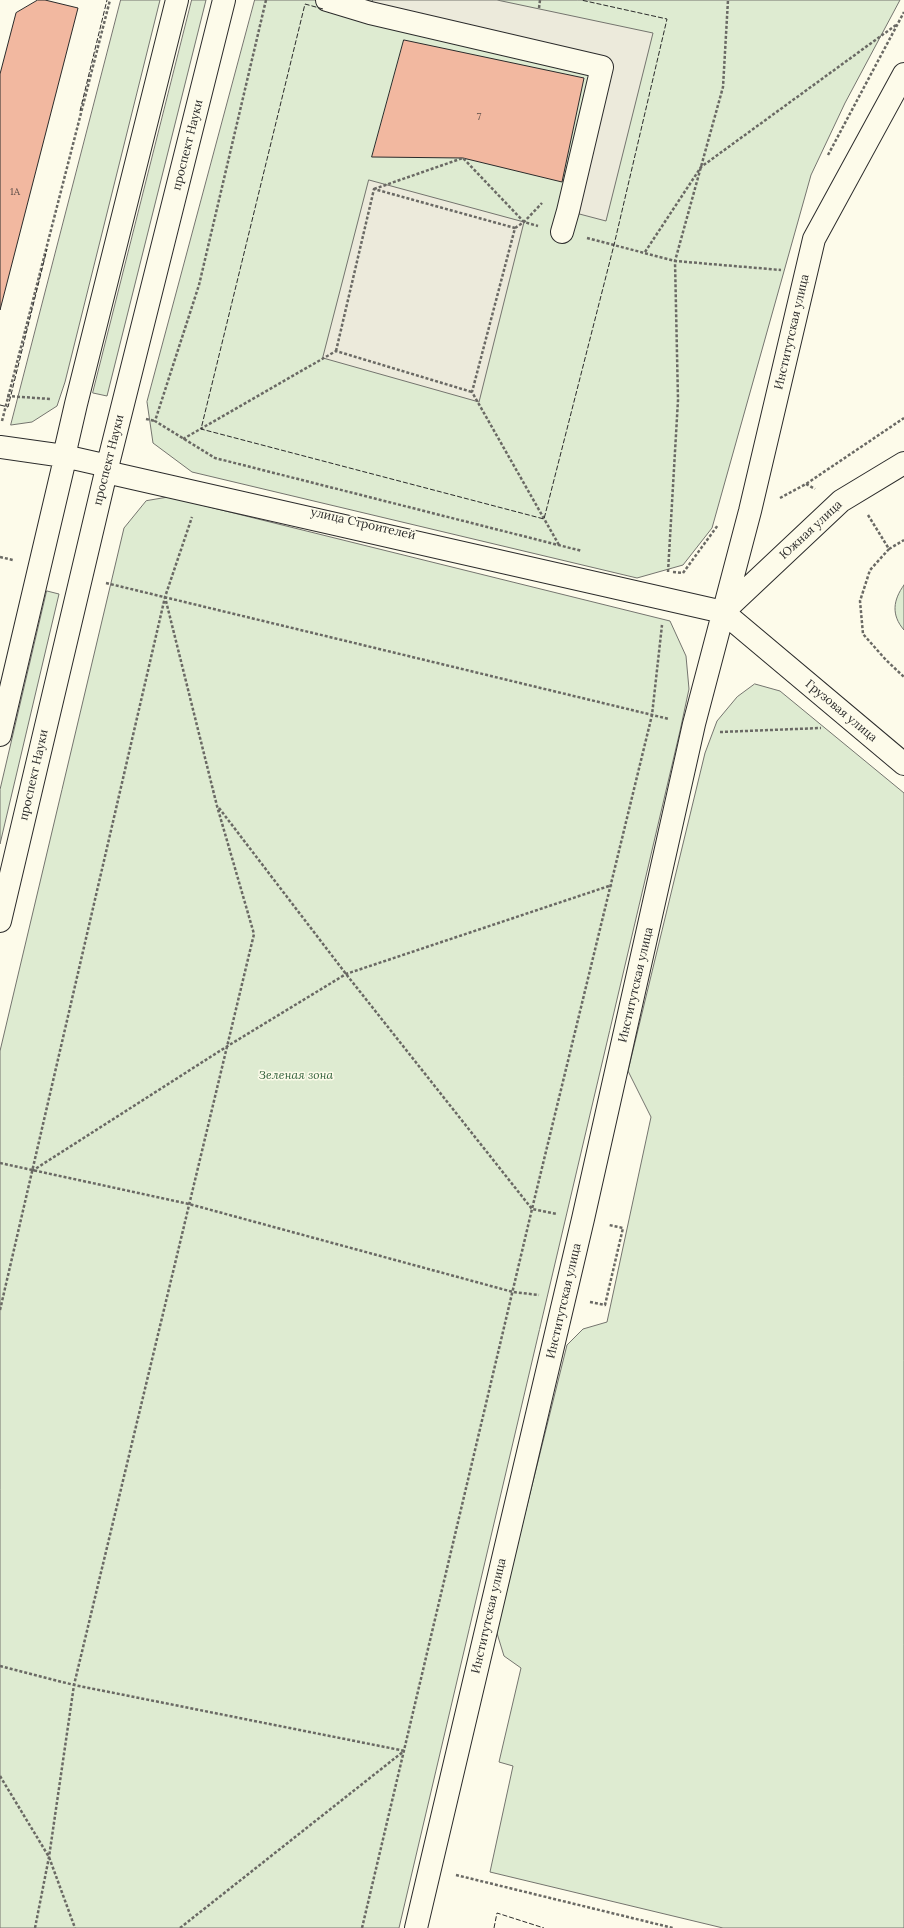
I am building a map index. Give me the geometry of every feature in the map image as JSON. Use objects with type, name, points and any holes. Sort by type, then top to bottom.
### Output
[{"type":"street","points":[[0,735],[64,460],[177,0]]},
{"type":"street","name":"проспект Науки","points":[[0,921],[107,469],[224,0]]},
{"type":"street","points":[[327,0],[370,13],[602,67],[562,232]]},
{"type":"street","name":"Институтская улица","points":[[416,1928],[565,1298],[694,724],[707,672],[725,611],[750,510],[814,239],[904,74]]},
{"type":"street","name":"улица Строителей","points":[[0,447],[107,469],[666,595],[725,611]]},
{"type":"street","name":"Южная улица","points":[[725,611],[840,501],[904,462]]},
{"type":"street","name":"улица Строителей","points":[[107,469],[200,494],[666,595]]},
{"type":"street","name":"Грузовая улица","points":[[725,611],[904,764]]},
{"type":"path","points":[[0,427],[2,412],[110,0]]},
{"type":"path","points":[[266,0],[199,286],[155,422],[182,440],[215,458],[589,552]]},
{"type":"path","points":[[539,8],[540,0]]},
{"type":"path","points":[[362,1928],[532,1210],[652,715],[668,571],[678,400],[675,262],[723,86],[728,0]]},
{"type":"path","points":[[645,252],[701,167],[897,24]]},
{"type":"path","points":[[374,189],[463,158],[524,222],[645,252],[675,262],[783,271]]},
{"type":"path","points":[[182,440],[336,351],[374,189]]},
{"type":"path","points":[[374,189],[514,228]]},
{"type":"path","points":[[472,392],[514,228],[524,222],[545,199]]},
{"type":"path","points":[[336,351],[472,392],[559,545]]},
{"type":"path","points":[[719,524],[806,484],[904,418]]},
{"type":"path","points":[[806,484],[869,515],[889,549]]},
{"type":"path","points":[[0,1310],[165,597],[200,494]]},
{"type":"path","points":[[904,540],[889,549],[870,570],[860,601],[864,634],[886,660],[904,676]]},
{"type":"path","points":[[0,557],[40,567]]},
{"type":"path","points":[[661,569],[684,573]]},
{"type":"path","points":[[81,577],[694,724],[718,732],[821,728]]},
{"type":"path","points":[[35,1928],[49,1857],[74,1684],[254,934],[217,806],[165,597]]},
{"type":"path","points":[[0,1163],[189,1204],[513,1292],[565,1298],[605,1305],[624,1228],[532,1210],[346,974],[217,806]]},
{"type":"path","points":[[32,1171],[226,1047],[346,974],[612,885]]},
{"type":"path","points":[[0,1666],[74,1684],[405,1751]]},
{"type":"path","points":[[180,1928],[405,1751]]},
{"type":"path","points":[[0,1776],[49,1857],[75,1928]]},
{"type":"path","points":[[430,1868],[673,1928]]},
{"type":"green space","points":[[121,0],[160,0],[65,382],[57,406],[32,422],[11,425]]},
{"type":"green space","points":[[192,0],[206,0],[107,396],[93,393]]},
{"type":"green space","points":[[255,0],[900,0],[845,103],[811,175],[712,528],[683,565],[637,578],[192,472],[153,443],[147,402]]},
{"type":"green space","name":"Зеленая зона","points":[[169,497],[670,621],[686,656],[689,689],[680,731],[399,1928],[0,1928],[0,1051],[124,528],[146,501]]},
{"type":"green space","points":[[904,585],[904,630],[897,619],[895,608],[898,596]]},
{"type":"green space","points":[[47,591],[59,594],[0,844],[0,790]]},
{"type":"green space","points":[[755,684],[780,691],[904,793],[904,1928],[723,1928],[490,1872],[513,1766],[499,1762],[521,1668],[504,1656],[496,1630],[567,1345],[583,1329],[607,1322],[651,1117],[628,1071],[705,753],[717,721],[737,697]]},
{"type":"shaded area","points":[[373,0],[497,0],[653,33],[606,221],[568,211],[601,67],[370,13]]},
{"type":"shaded area","points":[[369,180],[524,222],[479,402],[323,358]]},
{"type":"building","points":[[38,0],[45,0],[78,8],[0,310],[0,74],[16,13]]},
{"type":"building","points":[[404,40],[584,78],[562,182],[463,158],[372,157]]},
{"type":"fence","points":[[80,111],[107,0]]},
{"type":"fence","points":[[323,9],[305,4],[201,429],[544,519],[614,245],[667,19],[581,0]]},
{"type":"fence","points":[[0,405],[8,407],[47,249]]},
{"type":"fence","points":[[494,1928],[497,1913],[544,1928]]}]
